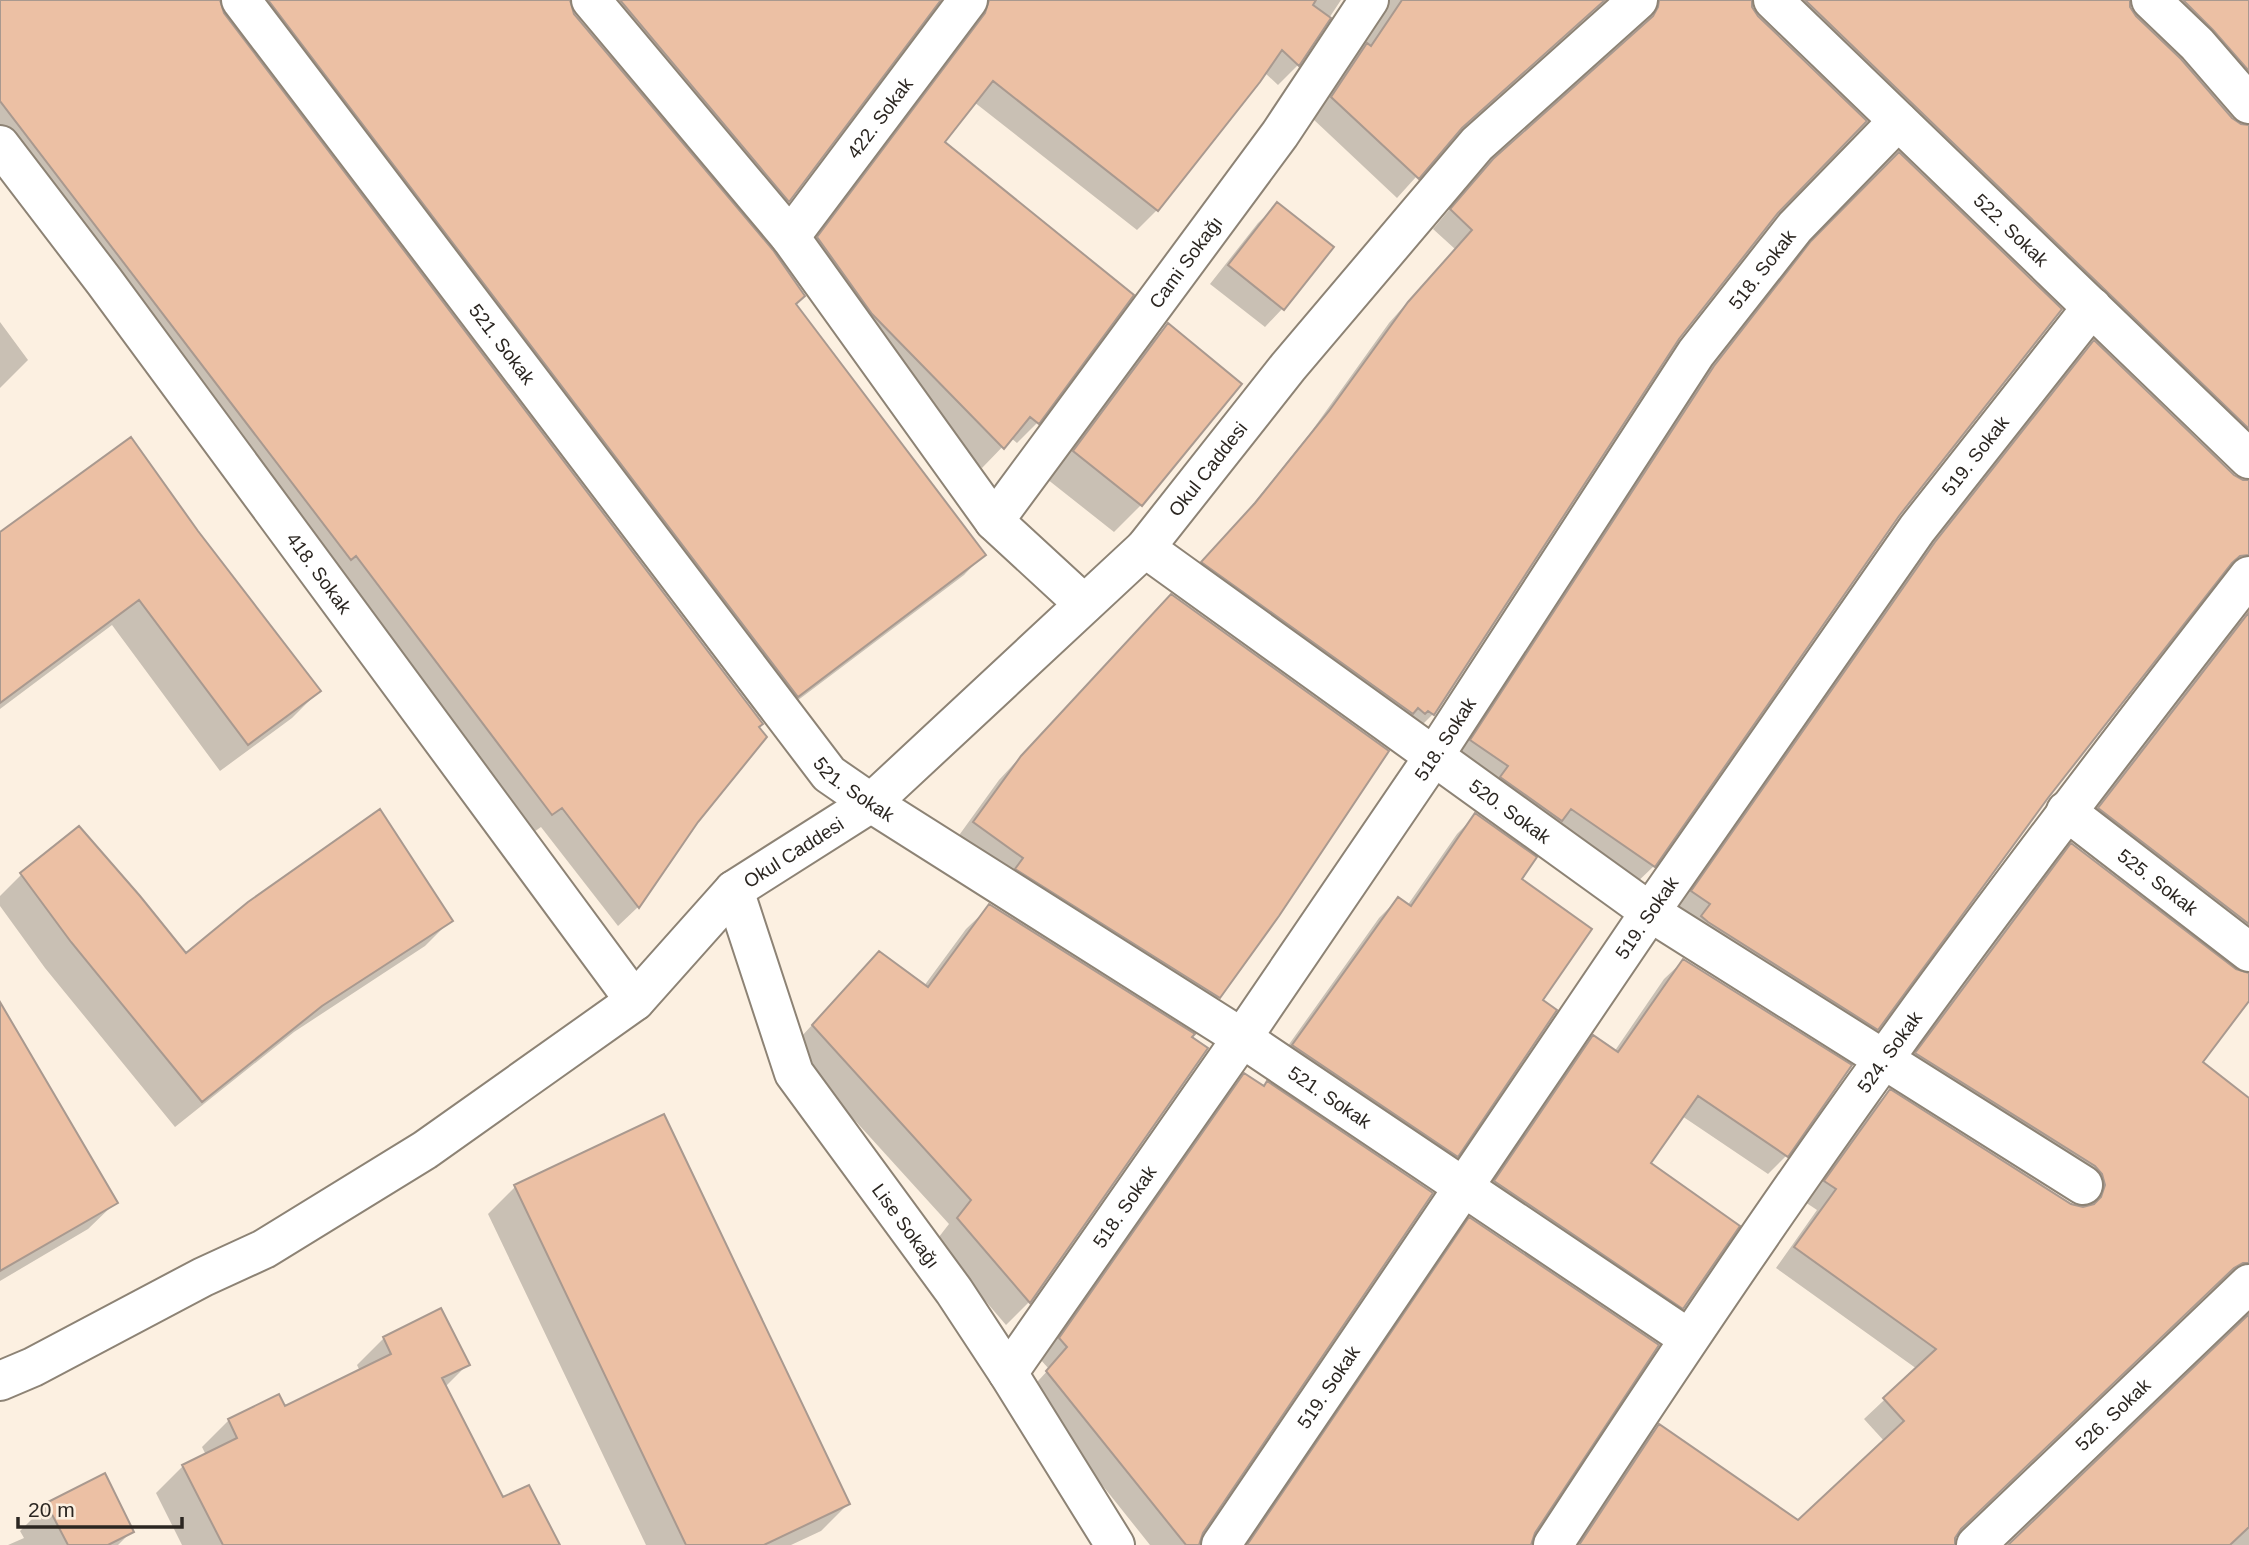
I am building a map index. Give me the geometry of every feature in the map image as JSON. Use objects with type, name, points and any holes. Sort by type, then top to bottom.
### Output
[{"type":"street","name":"521. Sokak","points":[[241,0],[829,774],[1242,1038],[1688,1338]]},
{"type":"street","name":"422. Sokak","points":[[790,237],[968,0]]},
{"type":"street","name":"Cami Sokağı","points":[[994,521],[1272,145],[1369,0]]},
{"type":"street","name":"Okul Caddesi","points":[[3,1372],[33,1367],[203,1277],[264,1249],[425,1150],[635,1001],[734,890],[871,803],[1145,548],[1288,367],[1477,144],[1638,0]]},
{"type":"street","name":"522. Sokak","points":[[1773,0],[2249,459]]},
{"type":"street","points":[[2151,0],[2197,44],[2249,104]]},
{"type":"street","points":[[607,7],[790,237],[994,521],[1084,604]]},
{"type":"street","name":"518. Sokak","points":[[1008,1373],[1242,1038],[1434,756],[1696,353],[1795,227],[1898,121]]},
{"type":"street","name":"418. Sokak","points":[[0,145],[129,315],[635,1001]]},
{"type":"street","name":"519. Sokak","points":[[1221,1545],[1650,912],[1917,529],[2092,307]]},
{"type":"street","name":"520. Sokak","points":[[1145,548],[1650,912],[2083,1185]]},
{"type":"street","name":"524. Sokak","points":[[1553,1545],[1688,1338],[1883,1060],[2066,811],[2249,576]]},
{"type":"street","name":"525. Sokak","points":[[2066,811],[2249,952]]},
{"type":"street","name":"Lise Sokağı","points":[[734,890],[794,1073],[954,1291],[1115,1545]]},
{"type":"street","name":"526. Sokak","points":[[1976,1545],[2249,1284]]},
{"type":"building","points":[[0,0],[220,0],[224,13],[763,724],[759,727],[767,737],[698,822],[639,908],[562,808],[552,815],[356,556],[351,560],[0,101]]},
{"type":"building","points":[[268,0],[570,0],[574,14],[773,250],[805,296],[796,304],[986,555],[798,697]]},
{"type":"building","points":[[620,0],[941,0],[789,202]]},
{"type":"building","points":[[989,0],[1316,0],[1313,5],[1331,18],[1299,66],[1282,50],[1158,211],[993,81],[945,142],[1134,295],[1039,424],[1030,417],[1004,449],[872,314],[817,237],[985,13]]},
{"type":"building","points":[[1402,0],[1605,0],[1462,128],[1419,179],[1331,97],[1367,43],[1371,46]]},
{"type":"building","points":[[1659,0],[1752,0],[1752,7],[1758,16],[1867,121],[1778,213],[1679,339],[1434,715],[1428,711],[1425,714],[1418,708],[1413,714],[1201,562],[1255,503],[1329,411],[1408,302],[1472,230],[1450,209],[1493,159],[1653,16]]},
{"type":"building","points":[[1805,0],[2130,0],[2130,7],[2136,16],[2181,59],[2232,118],[2241,124],[2249,125],[2249,429]]},
{"type":"building","points":[[2183,0],[2249,0],[2249,71],[2213,30]]},
{"type":"building","points":[[1899,152],[2062,309],[1899,516],[1655,867],[1571,809],[1562,821],[1500,777],[1508,766],[1470,740],[1714,366],[1811,241]]},
{"type":"building","points":[[1277,202],[1334,247],[1284,310],[1228,265]]},
{"type":"building","points":[[1168,323],[1242,384],[1142,506],[1073,451]]},
{"type":"building","points":[[2094,340],[2234,475],[2249,480],[2249,555],[2240,556],[2232,563],[2048,798],[1878,1030],[1708,922],[1701,916],[1710,904],[1691,891],[1935,542]]},
{"type":"building","points":[[131,437],[198,531],[321,691],[248,745],[139,600],[0,703],[0,532]]},
{"type":"building","points":[[1171,594],[1389,751],[1279,916],[1220,998],[1015,869],[1023,858],[973,822],[1021,756]]},
{"type":"building","points":[[2249,612],[2249,924],[2098,808]]},
{"type":"building","points":[[380,809],[453,921],[322,1006],[202,1102],[71,942],[20,873],[79,826],[186,953],[248,902]]},
{"type":"building","points":[[1475,813],[1537,857],[1522,879],[1592,929],[1543,1000],[1557,1010],[1458,1157],[1292,1045],[1398,897],[1411,906]]},
{"type":"building","points":[[2071,843],[2236,969],[2249,973],[2249,1001],[2203,1062],[2249,1098],[2249,1263],[2234,1268],[1961,1529],[1955,1538],[1955,1545],[1579,1545],[1659,1424],[1798,1520],[1904,1421],[1883,1398],[1936,1349],[1794,1247],[1836,1189],[1824,1181],[1890,1089],[2071,1204],[2083,1207],[2094,1204],[2101,1197],[2105,1185],[2102,1174],[2095,1166],[1915,1053]]},
{"type":"building","points":[[989,904],[1195,1034],[1192,1037],[1208,1048],[1030,1303],[957,1218],[971,1200],[812,1025],[879,951],[928,987]]},
{"type":"building","points":[[1683,959],[1852,1065],[1788,1157],[1698,1096],[1651,1163],[1740,1226],[1683,1309],[1494,1181],[1593,1035],[1618,1052]]},
{"type":"building","points":[[0,1002],[118,1203],[0,1271]]},
{"type":"building","points":[[1244,1073],[1264,1086],[1267,1081],[1433,1193],[1203,1533],[1199,1545],[1186,1545],[1046,1371],[1067,1347],[1059,1338]]},
{"type":"building","points":[[664,1114],[850,1504],[764,1545],[686,1545],[514,1185]]},
{"type":"building","points":[[1469,1217],[1659,1345],[1535,1533],[1531,1545],[1247,1545]]},
{"type":"building","points":[[441,1308],[470,1365],[442,1378],[503,1497],[529,1485],[560,1545],[223,1545],[182,1465],[237,1438],[228,1419],[279,1394],[285,1406],[391,1354],[383,1337]]},
{"type":"building","points":[[2249,1314],[2249,1527],[2230,1545],[2008,1545]]},
{"type":"building","points":[[105,1473],[134,1532],[108,1545],[68,1545],[46,1503]]}]
